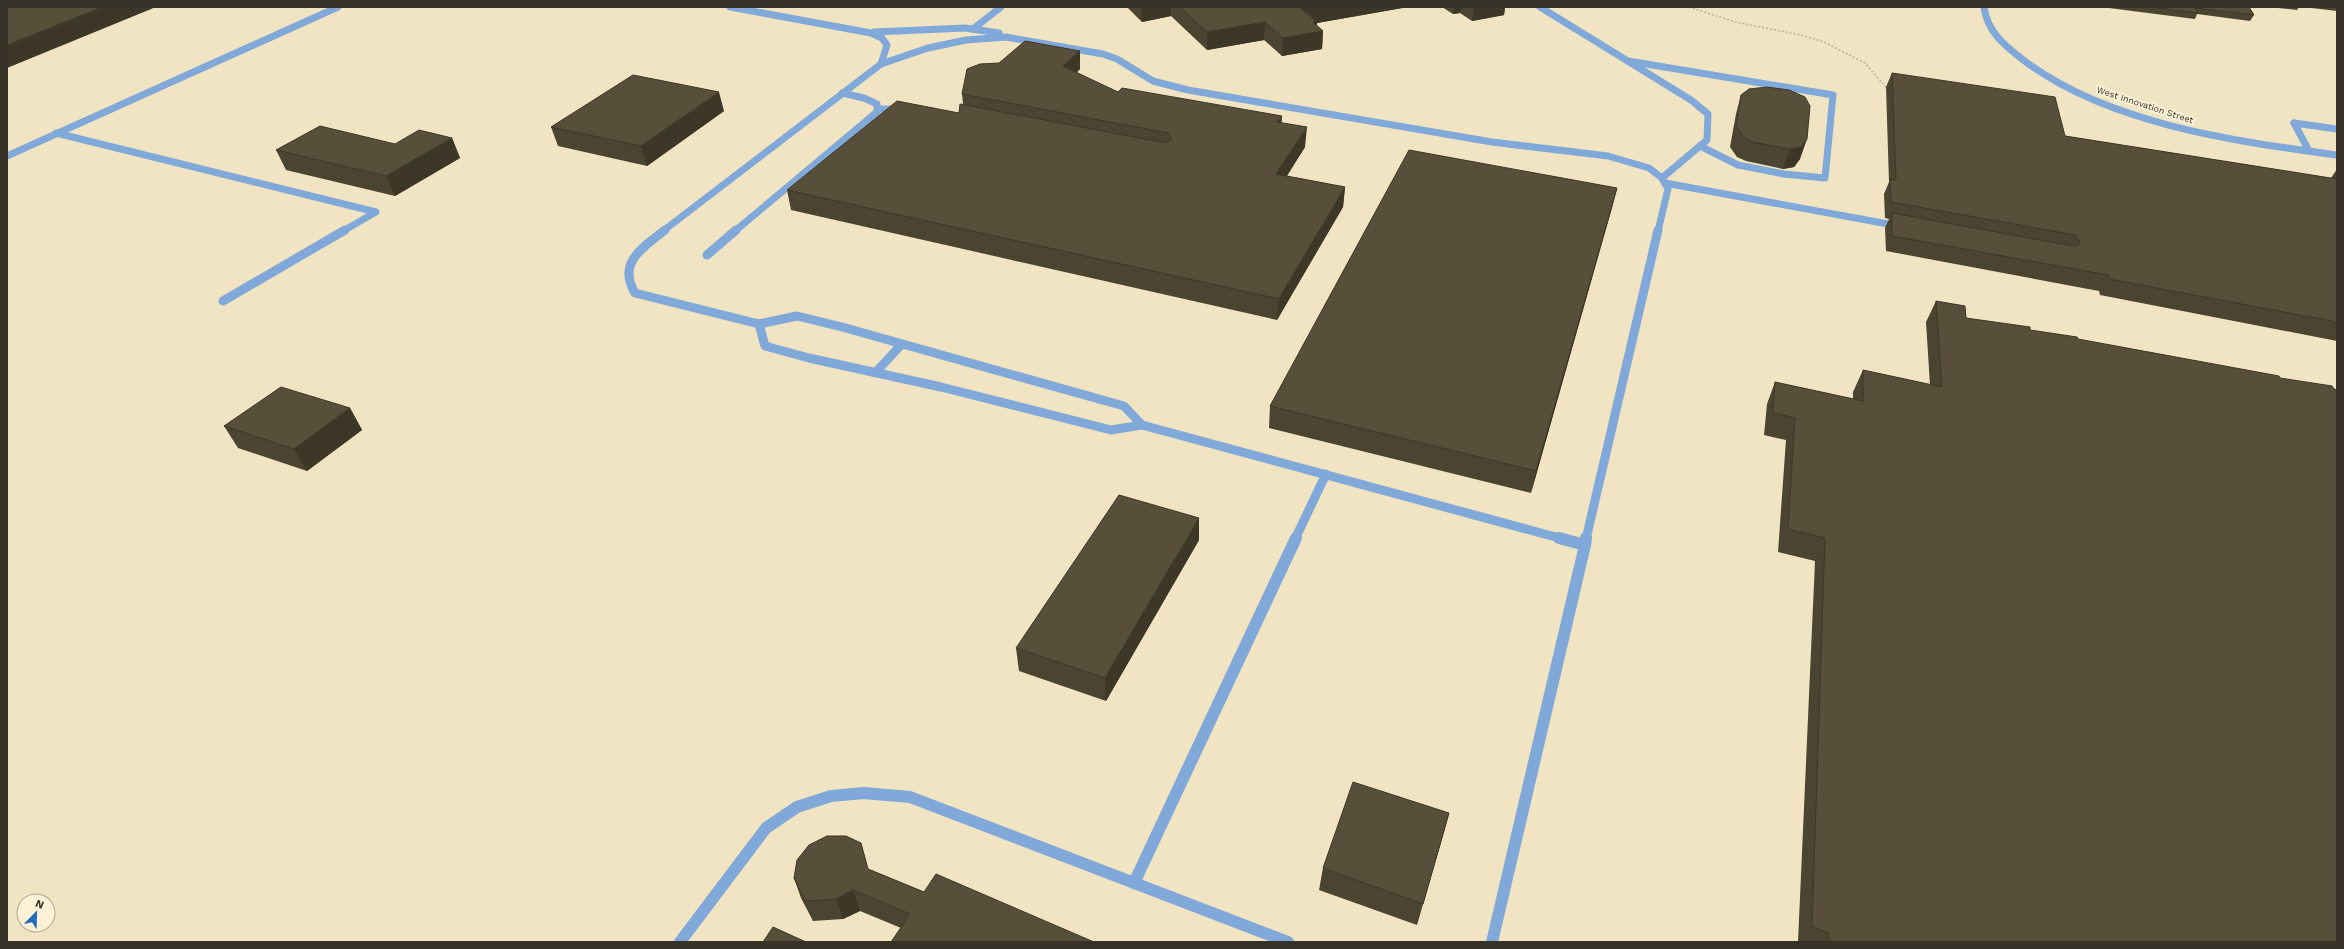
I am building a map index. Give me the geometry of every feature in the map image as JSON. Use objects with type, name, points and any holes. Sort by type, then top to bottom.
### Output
[{"type":"street","points":[[7,156],[338,7]]},
{"type":"street","points":[[730,7],[864,31],[890,33],[945,28],[973,29],[1103,54],[1116,59],[1153,81],[1188,90],[1492,142],[1608,156],[1649,168],[1664,181],[1668,189],[1492,942]]},
{"type":"street","points":[[973,29],[1001,7]]},
{"type":"street","points":[[1540,7],[1691,100],[1708,114],[1707,140],[1664,181]]},
{"type":"street","name":"West Innovation Street","points":[[1984,7],[1986,19],[1992,31],[2005,46],[2044,74],[2086,94],[2184,129],[2337,155]]},
{"type":"street","points":[[864,31],[880,36],[887,44],[888,53],[881,64]]},
{"type":"street","points":[[1025,39],[1006,37],[966,40],[928,48],[881,64],[643,247],[628,267],[628,281],[635,293],[759,324],[797,316],[1124,406],[1142,425]]},
{"type":"street","points":[[1628,61],[1833,95],[1825,178],[1784,174],[1738,166],[1700,146]]},
{"type":"street","points":[[842,93],[864,98],[877,104],[878,108]]},
{"type":"street","points":[[878,108],[904,109]]},
{"type":"street","points":[[707,255],[877,112],[878,108]]},
{"type":"street","points":[[2308,151],[2294,123],[2337,129]]},
{"type":"street","points":[[56,134],[376,212],[223,302]]},
{"type":"street","points":[[1664,181],[1909,228]]},
{"type":"street","points":[[759,324],[765,346],[941,387],[1111,430],[1142,425],[1585,544]]},
{"type":"street","points":[[875,372],[902,344]]},
{"type":"street","points":[[1134,883],[1326,474]]},
{"type":"street","points":[[680,942],[766,828],[797,807],[831,796],[864,793],[910,797],[1288,942]]},
{"type":"path","points":[[1689,7],[1735,22],[1801,35],[1824,42],[1865,63],[1886,87]]},
{"type":"shaded area","points":[[7,7],[2337,7],[2337,942],[7,942]]},
{"type":"building","points":[[7,7],[102,7],[7,45]]},
{"type":"building","points":[[1180,7],[1310,7],[1301,9],[1317,21],[1313,22],[1323,31],[1283,38],[1265,22],[1207,32]]},
{"type":"building","points":[[2150,7],[2249,7],[2254,15],[2195,8],[2198,13]]},
{"type":"building","points":[[1025,41],[1080,51],[1063,66],[1118,92],[1122,88],[1282,116],[1277,122],[1307,127],[1276,174],[1345,187],[1279,299],[787,190],[897,101],[959,113],[960,104],[1166,143],[1172,139],[1168,133],[962,94],[967,69],[980,64],[999,63]]},
{"type":"building","points":[[1892,73],[2055,97],[2065,136],[2337,179],[2337,322],[2109,279],[2108,275],[1892,236],[1892,213],[2073,246],[2079,245],[2080,241],[2075,235],[1891,202],[1890,179],[1896,180]]},
{"type":"building","points":[[633,75],[719,92],[641,146],[551,127]]},
{"type":"building","points":[[1767,87],[1789,90],[1805,97],[1810,106],[1807,139],[1801,147],[1790,149],[1752,142],[1744,137],[1736,127],[1741,95],[1749,89]]},
{"type":"building","points":[[320,126],[395,144],[419,130],[452,138],[386,176],[276,150]]},
{"type":"building","points":[[1409,150],[1617,188],[1536,471],[1270,406]]},
{"type":"building","points":[[1936,301],[1965,306],[1966,318],[2030,327],[2030,330],[2077,337],[2078,339],[2279,376],[2280,378],[2332,386],[2337,390],[2337,942],[1829,942],[1829,933],[1812,927],[1825,538],[1788,529],[1795,418],[1773,413],[1775,382],[1863,401],[1863,370],[1942,387]]},
{"type":"building","points":[[281,387],[350,408],[294,449],[224,426]]},
{"type":"building","points":[[1119,495],[1199,518],[1105,678],[1016,648]]},
{"type":"building","points":[[1353,782],[1449,813],[1423,904],[1323,868]]},
{"type":"building","points":[[827,836],[846,836],[861,843],[868,869],[924,892],[936,874],[1094,942],[891,942],[910,914],[853,890],[836,899],[805,901],[794,878],[797,860],[809,845]]},
{"type":"building","points":[[773,927],[806,942],[763,942]]}]
